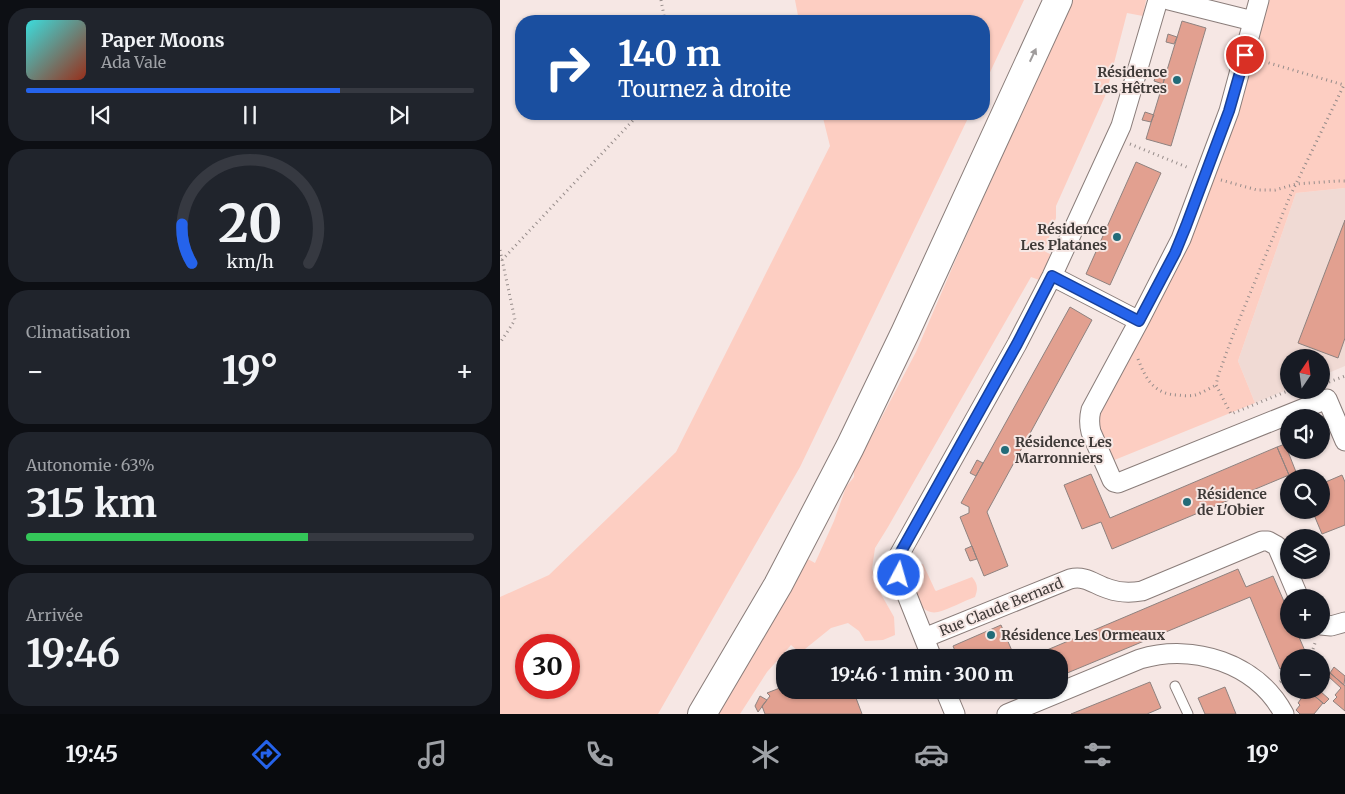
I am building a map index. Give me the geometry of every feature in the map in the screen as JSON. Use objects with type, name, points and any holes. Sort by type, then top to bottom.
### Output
[{"type":"main road","points":[[990,108],[1039,0]]},
{"type":"main road","points":[[702,714],[778,585],[850,447],[908,326],[1058,0]]},
{"type":"main road","points":[[683,714],[734,630],[838,435],[896,315],[985,120]]},
{"type":"street","points":[[928,649],[899,575],[897,568],[898,557],[1017,344],[1052,276],[1116,138],[1125,114],[1158,0]]},
{"type":"street","points":[[1169,0],[1253,21]]},
{"type":"street","points":[[1259,0],[1229,111],[1206,175],[1175,253],[1091,410],[1089,418],[1091,432],[1112,480],[1118,483],[1327,399],[1345,441]]},
{"type":"street","points":[[1052,276],[1136,328]]},
{"type":"street","name":"Rue Claude Bernard","points":[[924,638],[1070,579],[1077,577],[1108,589],[1125,593],[1142,591],[1262,541],[1268,541],[1278,546],[1295,589]]},
{"type":"street","points":[[1330,626],[1345,622]]},
{"type":"street","points":[[1007,714],[1140,659],[1160,654],[1181,653],[1215,659],[1237,669],[1265,688],[1284,714]]},
{"type":"street","points":[[949,699],[955,714]]},
{"type":"lane","points":[[1175,686],[1188,714]]},
{"type":"path","points":[[661,0],[664,15]]},
{"type":"path","points":[[1245,55],[1344,85],[1296,184],[1233,335],[1216,385],[1231,414],[1280,394]]},
{"type":"path","points":[[502,260],[633,120]]},
{"type":"path","points":[[1116,138],[1206,175],[1237,186],[1256,190],[1275,190],[1296,184],[1345,181]]},
{"type":"path","points":[[500,250],[515,320],[500,343]]},
{"type":"path","points":[[1136,328],[1138,358],[1150,383],[1159,391],[1171,395],[1194,395],[1216,385]]},
{"type":"shaded area","points":[[795,0],[1024,0],[990,72],[990,15],[798,15]]},
{"type":"shaded area","points":[[1072,0],[1146,0],[1143,16],[1127,13],[1106,94],[1056,206],[1056,218],[1044,251],[1054,256],[1042,281],[1031,277],[875,548],[872,569],[881,594],[894,617],[895,635],[883,640],[865,641],[859,631],[848,623],[831,628],[805,649],[796,649],[791,645],[787,649],[776,649],[776,662],[767,672],[740,714],[717,714],[806,558],[815,563],[834,521],[846,487],[854,477],[854,470],[916,352]]},
{"type":"shaded area","points":[[1265,0],[1345,0],[1345,188],[1296,193],[1238,361],[1255,403],[1112,461],[1099,428],[1100,415],[1138,338]]},
{"type":"shaded area","points":[[824,120],[967,120],[800,467],[658,714],[500,714],[500,597],[549,575],[676,452],[830,146]]},
{"type":"shaded area","points":[[1345,188],[1345,366],[1330,372],[1330,349],[1280,349],[1280,393],[1255,403],[1238,361],[1296,193]]},
{"type":"shaded area","points":[[916,563],[923,564],[936,591],[972,577],[977,587],[975,597],[938,612],[931,612],[925,609],[920,604],[914,588],[911,566]]},
{"type":"building","name":"Résidence Les Hêtres","points":[[1182,21],[1206,28],[1171,146],[1146,139]]},
{"type":"building","points":[[1168,34],[1177,37],[1174,44],[1166,42]]},
{"type":"building","points":[[1156,74],[1165,76],[1163,84],[1154,81]]},
{"type":"building","points":[[1145,112],[1154,115],[1151,122],[1142,120]]},
{"type":"building","name":"Résidence Les Platanes","points":[[1136,162],[1161,173],[1110,285],[1086,274]]},
{"type":"building","points":[[1345,220],[1345,338],[1338,358],[1330,355],[1330,349],[1314,349],[1298,343]]},
{"type":"building","name":"Résidence Les Marronniers","points":[[1070,307],[1092,320],[987,512],[1008,566],[984,576],[960,517],[969,513],[969,507],[961,503]]},
{"type":"building","name":"Résidence de L'Obier","points":[[1277,447],[1280,459],[1282,459],[1286,469],[1280,469],[1280,479],[1112,549],[1101,522],[1082,529],[1064,485],[1091,474],[1110,518]]},
{"type":"building","points":[[1282,459],[1291,459],[1295,469],[1286,469]]},
{"type":"building","points":[[977,460],[983,463],[976,476],[970,473]]},
{"type":"building","points":[[1342,475],[1345,482],[1345,525],[1330,531],[1330,529],[1320,529],[1316,519],[1330,519],[1330,480]]},
{"type":"building","points":[[972,546],[977,559],[970,561],[965,549]]},
{"type":"building","points":[[1238,569],[1246,587],[1273,576],[1280,592],[1280,639],[1300,639],[1304,649],[1280,649],[1280,669],[1250,597],[1068,673],[1068,649],[1049,649]]},
{"type":"building","points":[[1001,625],[1011,649],[954,649],[953,646]]},
{"type":"building","points":[[1334,667],[1345,676],[1344,685],[1330,673]]},
{"type":"building","points":[[1330,673],[1345,686],[1345,711],[1333,701],[1341,688],[1330,678]]},
{"type":"building","points":[[1150,682],[1161,708],[1147,714],[1071,714]]},
{"type":"building","points":[[1225,687],[1236,714],[1205,714],[1198,698]]},
{"type":"building","points":[[776,690],[776,699],[856,699],[862,714],[765,714],[762,706],[770,696],[767,693]]},
{"type":"building","points":[[760,696],[767,700],[758,712],[755,706]]},
{"type":"building","points":[[1301,699],[1318,699],[1323,703],[1314,714],[1300,714],[1296,710],[1300,705],[1298,703]]},
{"type":"building","points":[[1318,699],[1329,699],[1324,704]]},
{"type":"place","name":"Résidence Les Hêtres","points":[[1177,80]]},
{"type":"place","name":"Résidence Les Platanes","points":[[1117,237]]},
{"type":"place","name":"Résidence Les Marronniers","points":[[1005,450]]},
{"type":"place","name":"Résidence de L'Obier","points":[[1187,502]]},
{"type":"place","name":"Résidence Les Ormeaux","points":[[991,635]]},
{"type":"route","points":[[899,575],[897,568],[898,557],[1017,344],[1052,276],[1139,321],[1175,253],[1186,226],[1229,111],[1245,55]]}]
